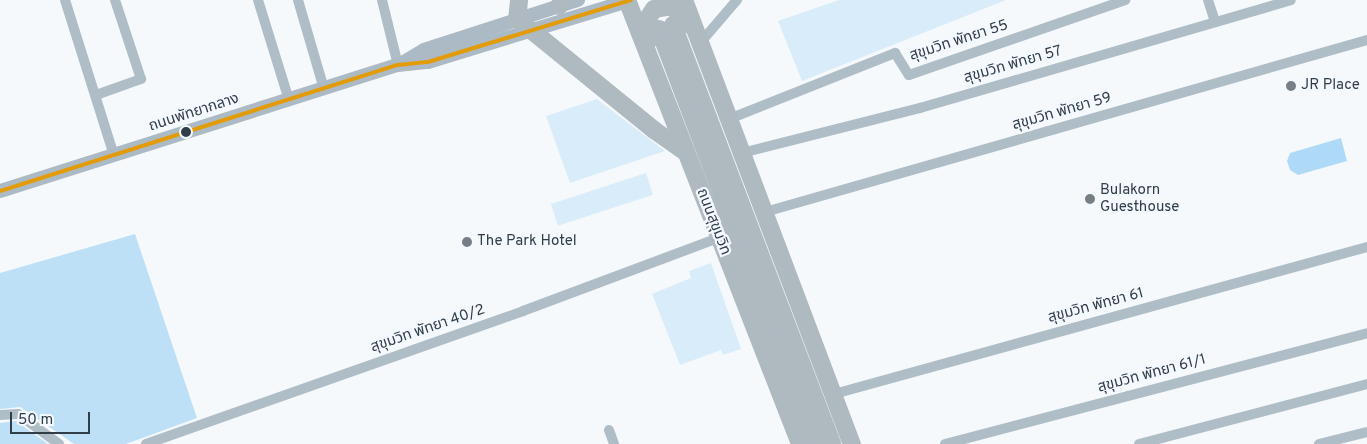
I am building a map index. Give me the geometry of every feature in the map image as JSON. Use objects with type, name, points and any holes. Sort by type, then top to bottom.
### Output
[{"type":"highway","points":[[517,20],[519,0]]},
{"type":"highway","name":"ถนนสุขุมวิท","points":[[628,0],[718,238],[800,444]]},
{"type":"highway","points":[[683,1],[852,444]]},
{"type":"highway","points":[[650,57],[646,21],[654,9],[672,6],[699,40]]},
{"type":"highway","name":"ถนนสุขุมวิท","points":[[817,444],[666,27],[832,444]]},
{"type":"highway","points":[[531,30],[654,130],[686,152]]},
{"type":"main road","name":"ถนนพัทยากลาง","points":[[398,66],[424,50],[517,20],[562,3],[578,0]]},
{"type":"main road","name":"ถนนพัทยากลาง","points":[[0,191],[398,66],[428,62],[628,0]]},
{"type":"street","points":[[65,0],[114,155]]},
{"type":"street","points":[[96,95],[141,79],[115,0]]},
{"type":"street","points":[[258,0],[289,100]]},
{"type":"street","points":[[298,0],[324,89]]},
{"type":"street","points":[[382,0],[398,66]]},
{"type":"street","points":[[699,40],[738,0]]},
{"type":"street","name":"สุขุมวิท พัทยา 55","points":[[729,120],[895,52],[909,75],[1125,0]]},
{"type":"street","points":[[1208,0],[1215,22]]},
{"type":"street","name":"สุขุมวิท พัทยา 57","points":[[742,153],[920,108],[1291,0]]},
{"type":"street","name":"สุขุมวิท พัทยา 59","points":[[765,212],[1367,40]]},
{"type":"street","name":"สุขุมวิท พัทยา 40/2","points":[[146,444],[523,311],[718,238]]},
{"type":"street","name":"สุขุมวิท พัทยา 61","points":[[834,394],[1367,247]]},
{"type":"street","name":"สุขุมวิท พัทยา 61/1","points":[[945,444],[1367,333]]},
{"type":"street","points":[[1138,444],[1367,384]]},
{"type":"street","points":[[0,416],[18,414],[60,444]]},
{"type":"street","points":[[608,430],[614,444]]},
{"type":"street","points":[[1319,444],[1367,432]]},
{"type":"shaded area","points":[[839,0],[1006,0],[802,81],[778,21]]},
{"type":"shaded area","points":[[597,99],[665,151],[570,183],[546,116]]},
{"type":"shaded area","points":[[1341,138],[1347,161],[1298,175],[1290,170],[1287,161],[1290,153]]},
{"type":"shaded area","points":[[646,173],[653,195],[558,226],[551,204]]},
{"type":"shaded area","points":[[135,234],[197,418],[126,444],[74,444],[20,407],[0,409],[0,273]]},
{"type":"shaded area","points":[[711,263],[741,349],[723,355],[721,350],[680,365],[652,294],[691,278],[689,271]]},
{"type":"shaded area","points":[[16,421],[48,444],[0,444],[0,423]]},
{"type":"transit line","points":[[0,191],[398,65],[428,62],[631,0]]},
{"type":"place","name":"JR Place","points":[[1291,86]]},
{"type":"place","name":"Bulakorn Guesthouse","points":[[1090,199]]},
{"type":"place","name":"The Park Hotel","points":[[467,242]]}]
